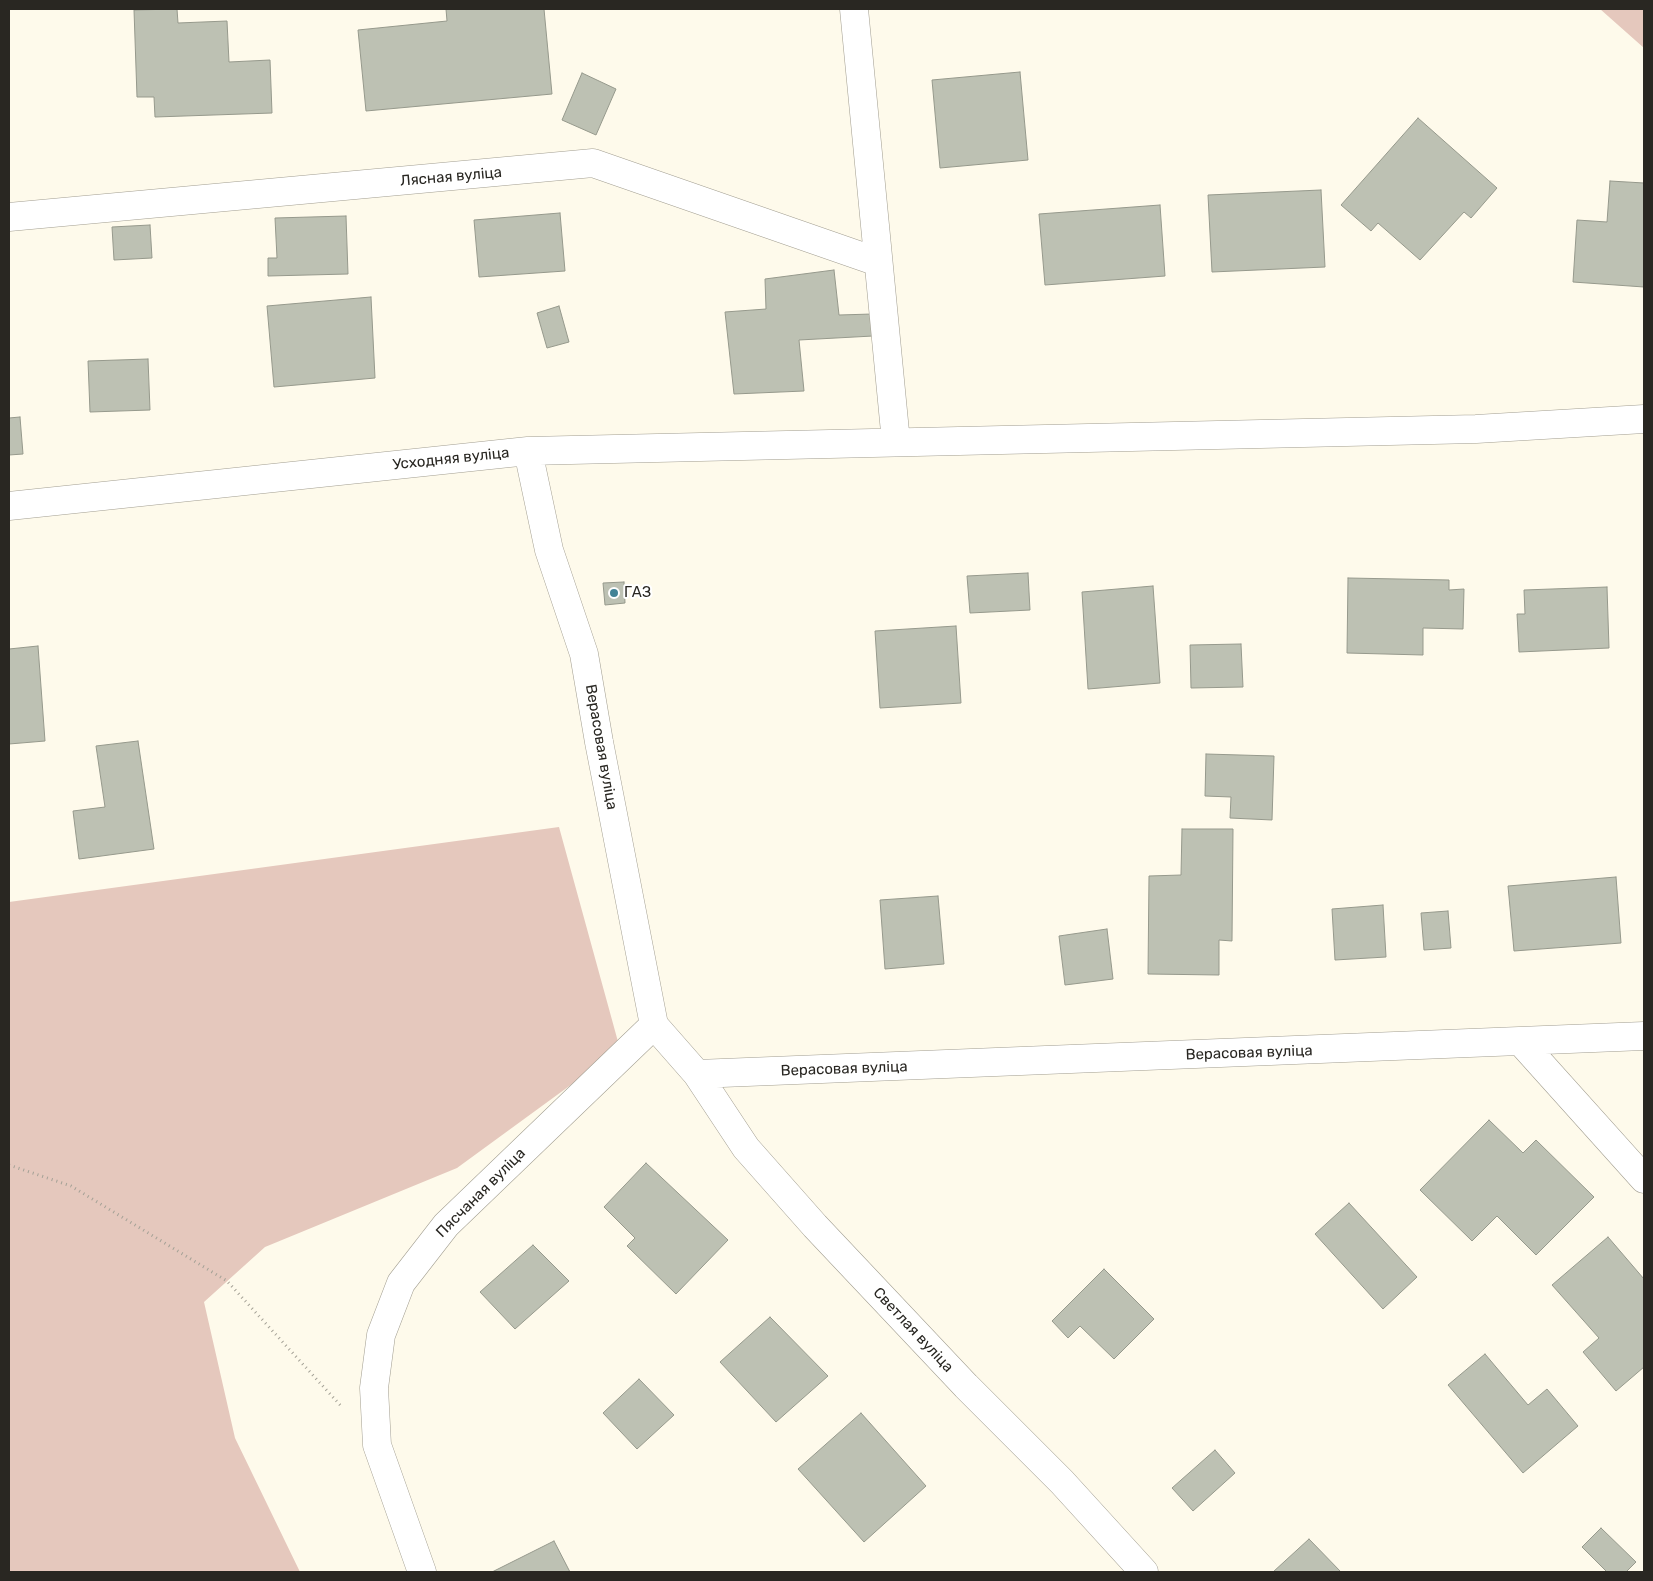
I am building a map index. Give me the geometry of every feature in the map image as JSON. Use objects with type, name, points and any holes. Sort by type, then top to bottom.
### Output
[{"type":"street","points":[[854,9],[896,442]]},
{"type":"street","name":"Лясная вуліца","points":[[9,217],[593,163],[878,262]]},
{"type":"street","name":"Усходняя вуліца","points":[[9,506],[528,451],[1476,429],[1644,419]]},
{"type":"street","name":"Верасовая вуліца","points":[[528,451],[548,550],[584,654],[654,1025]]},
{"type":"street","points":[[654,1025],[698,1074]]},
{"type":"street","name":"Пясчаная вуліца","points":[[422,1572],[377,1445],[374,1388],[381,1335],[401,1283],[446,1225],[654,1025]]},
{"type":"street","name":"Верасовая вуліца","points":[[698,1074],[1644,1036]]},
{"type":"street","points":[[1521,1042],[1644,1179]]},
{"type":"street","name":"Светлая вуліца","points":[[698,1074],[746,1148],[815,1226],[966,1386],[1062,1482],[1144,1572]]},
{"type":"path","points":[[9,1165],[71,1186],[226,1281],[377,1445]]},
{"type":"shaded area","points":[[1600,9],[1644,9],[1644,48]]},
{"type":"shaded area","points":[[559,827],[620,1049],[457,1168],[265,1247],[204,1302],[235,1438],[300,1572],[9,1572],[9,902]]},
{"type":"building","points":[[177,9],[178,23],[227,21],[229,62],[270,60],[272,113],[155,117],[154,97],[137,97],[134,10]]},
{"type":"building","points":[[446,9],[544,9],[552,94],[366,111],[358,30],[447,21]]},
{"type":"building","points":[[1020,72],[1028,160],[940,168],[932,80]]},
{"type":"building","points":[[582,73],[616,89],[596,135],[562,120]]},
{"type":"building","points":[[1418,118],[1497,188],[1471,218],[1464,212],[1420,260],[1378,223],[1371,231],[1341,205]]},
{"type":"building","points":[[1610,181],[1644,183],[1644,287],[1573,282],[1577,220],[1607,222]]},
{"type":"building","points":[[1321,190],[1325,267],[1212,272],[1208,195]]},
{"type":"building","points":[[1160,205],[1165,276],[1045,285],[1039,214]]},
{"type":"building","points":[[560,213],[565,271],[479,277],[474,220]]},
{"type":"building","points":[[346,216],[348,274],[268,276],[268,258],[277,258],[275,218]]},
{"type":"building","points":[[150,225],[152,258],[114,260],[112,227]]},
{"type":"building","points":[[834,270],[839,315],[872,314],[873,336],[799,340],[804,391],[734,394],[725,312],[766,309],[765,279]]},
{"type":"building","points":[[371,297],[375,378],[274,387],[267,306]]},
{"type":"building","points":[[559,306],[569,342],[547,348],[537,313]]},
{"type":"building","points":[[148,359],[150,410],[90,412],[88,361]]},
{"type":"building","points":[[20,417],[23,454],[9,455],[9,418]]},
{"type":"building","points":[[1028,573],[1030,610],[970,613],[967,576]]},
{"type":"building","points":[[1348,578],[1449,580],[1449,590],[1464,589],[1463,629],[1423,628],[1423,655],[1347,653]]},
{"type":"building","name":"ГАЗ","points":[[624,582],[625,603],[605,605],[603,583]]},
{"type":"building","points":[[1153,586],[1160,683],[1088,689],[1082,592]]},
{"type":"building","points":[[1607,587],[1609,648],[1519,652],[1517,614],[1525,614],[1524,590]]},
{"type":"building","points":[[956,626],[961,703],[880,708],[875,631]]},
{"type":"building","points":[[1241,644],[1243,687],[1191,688],[1190,645]]},
{"type":"building","points":[[38,646],[45,741],[9,744],[9,649]]},
{"type":"building","points":[[138,741],[154,849],[79,859],[73,811],[105,807],[96,746]]},
{"type":"building","points":[[1206,754],[1274,756],[1272,820],[1230,818],[1231,797],[1205,796]]},
{"type":"building","points":[[1182,829],[1233,829],[1232,941],[1219,940],[1219,975],[1148,974],[1149,876],[1181,875]]},
{"type":"building","points":[[1616,877],[1621,943],[1514,951],[1508,886]]},
{"type":"building","points":[[938,896],[944,964],[885,969],[880,900]]},
{"type":"building","points":[[1383,905],[1386,957],[1335,960],[1332,909]]},
{"type":"building","points":[[1448,911],[1451,948],[1424,950],[1421,913]]},
{"type":"building","points":[[1107,929],[1113,979],[1065,985],[1059,936]]},
{"type":"building","points":[[1489,1120],[1523,1153],[1536,1140],[1594,1197],[1536,1255],[1497,1216],[1472,1241],[1420,1190]]},
{"type":"building","points":[[646,1163],[728,1240],[676,1294],[627,1246],[635,1238],[604,1207]]},
{"type":"building","points":[[1349,1203],[1417,1277],[1383,1309],[1315,1234]]},
{"type":"building","points":[[1608,1237],[1644,1279],[1644,1367],[1616,1391],[1583,1352],[1599,1338],[1552,1285]]},
{"type":"building","points":[[533,1245],[569,1281],[515,1329],[480,1292]]},
{"type":"building","points":[[1104,1269],[1154,1319],[1114,1359],[1080,1326],[1068,1338],[1052,1321]]},
{"type":"building","points":[[770,1317],[828,1376],[776,1422],[720,1362]]},
{"type":"building","points":[[1485,1354],[1528,1405],[1547,1389],[1578,1426],[1523,1473],[1448,1385]]},
{"type":"building","points":[[639,1379],[674,1415],[637,1449],[603,1413]]},
{"type":"building","points":[[861,1413],[926,1486],[864,1542],[798,1469]]},
{"type":"building","points":[[1215,1450],[1235,1473],[1193,1511],[1172,1488]]},
{"type":"building","points":[[1601,1528],[1636,1562],[1626,1572],[1607,1572],[1582,1547]]},
{"type":"building","points":[[1309,1539],[1341,1572],[1273,1572]]},
{"type":"building","points":[[554,1541],[570,1572],[492,1572]]},
{"type":"place","name":"ГАЗ","points":[[614,593]]}]
